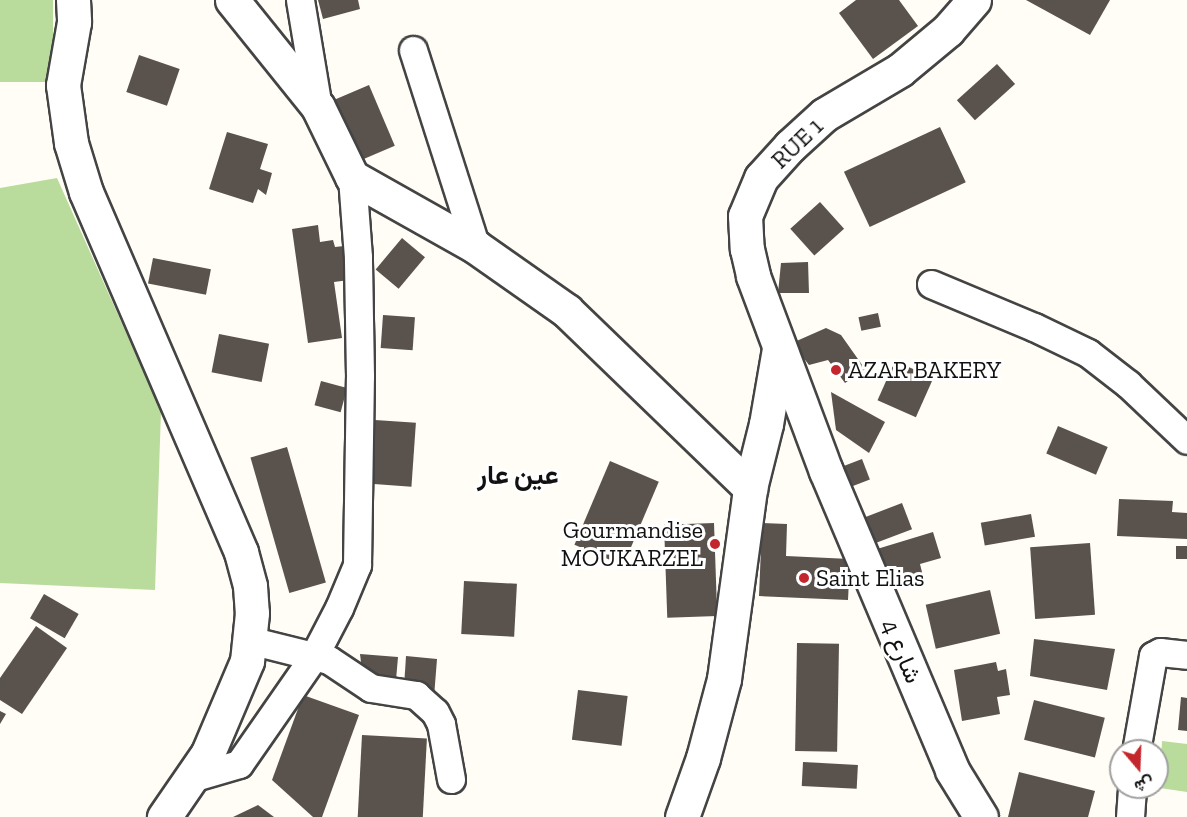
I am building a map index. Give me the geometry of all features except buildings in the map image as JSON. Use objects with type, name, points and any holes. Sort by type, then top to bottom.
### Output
[{"type":"street","points":[[73,0],[74,22],[63,84],[71,143],[86,192],[241,552],[250,586],[252,613],[247,661],[208,753],[164,817]]},
{"type":"street","points":[[191,778],[239,764],[314,656],[339,608],[357,565],[360,376],[358,257],[352,177],[318,107],[232,0]]},
{"type":"street","points":[[300,0],[318,107]]},
{"type":"street","name":"RUE 1","points":[[779,347],[753,276],[747,249],[746,216],[761,178],[790,146],[824,115],[900,70],[948,30],[974,0]]},
{"type":"street","points":[[413,50],[476,247]]},
{"type":"street","points":[[352,177],[476,247],[567,311],[750,488]]},
{"type":"street","points":[[931,284],[1034,327],[1088,353],[1128,384],[1187,440]]},
{"type":"street","points":[[682,817],[703,758],[724,679],[750,488],[766,424],[779,347]]},
{"type":"street","name":"شارع 4","points":[[779,347],[826,471],[952,770],[981,817]]},
{"type":"street","points":[[249,640],[329,660],[371,688],[416,695],[435,712],[446,741],[451,779]]},
{"type":"street","points":[[1138,739],[1153,657],[1160,652],[1187,655]]},
{"type":"street","points":[[1130,817],[1131,799]]},
{"type":"green space","points":[[0,0],[53,0],[53,82],[0,82]]},
{"type":"green space","points":[[57,178],[161,411],[155,590],[0,583],[0,188]]},
{"type":"green space","points":[[1169,742],[1187,744],[1187,792],[1169,789]]},
{"type":"place","name":"AZAR BAKERY","points":[[836,370]]},
{"type":"place","name":"Gourmandise MOUKARZEL","points":[[715,544]]},
{"type":"place","name":"Saint Elias","points":[[804,578]]},
{"type":"district","name":"عين عار","points":[[518,476]]}]
